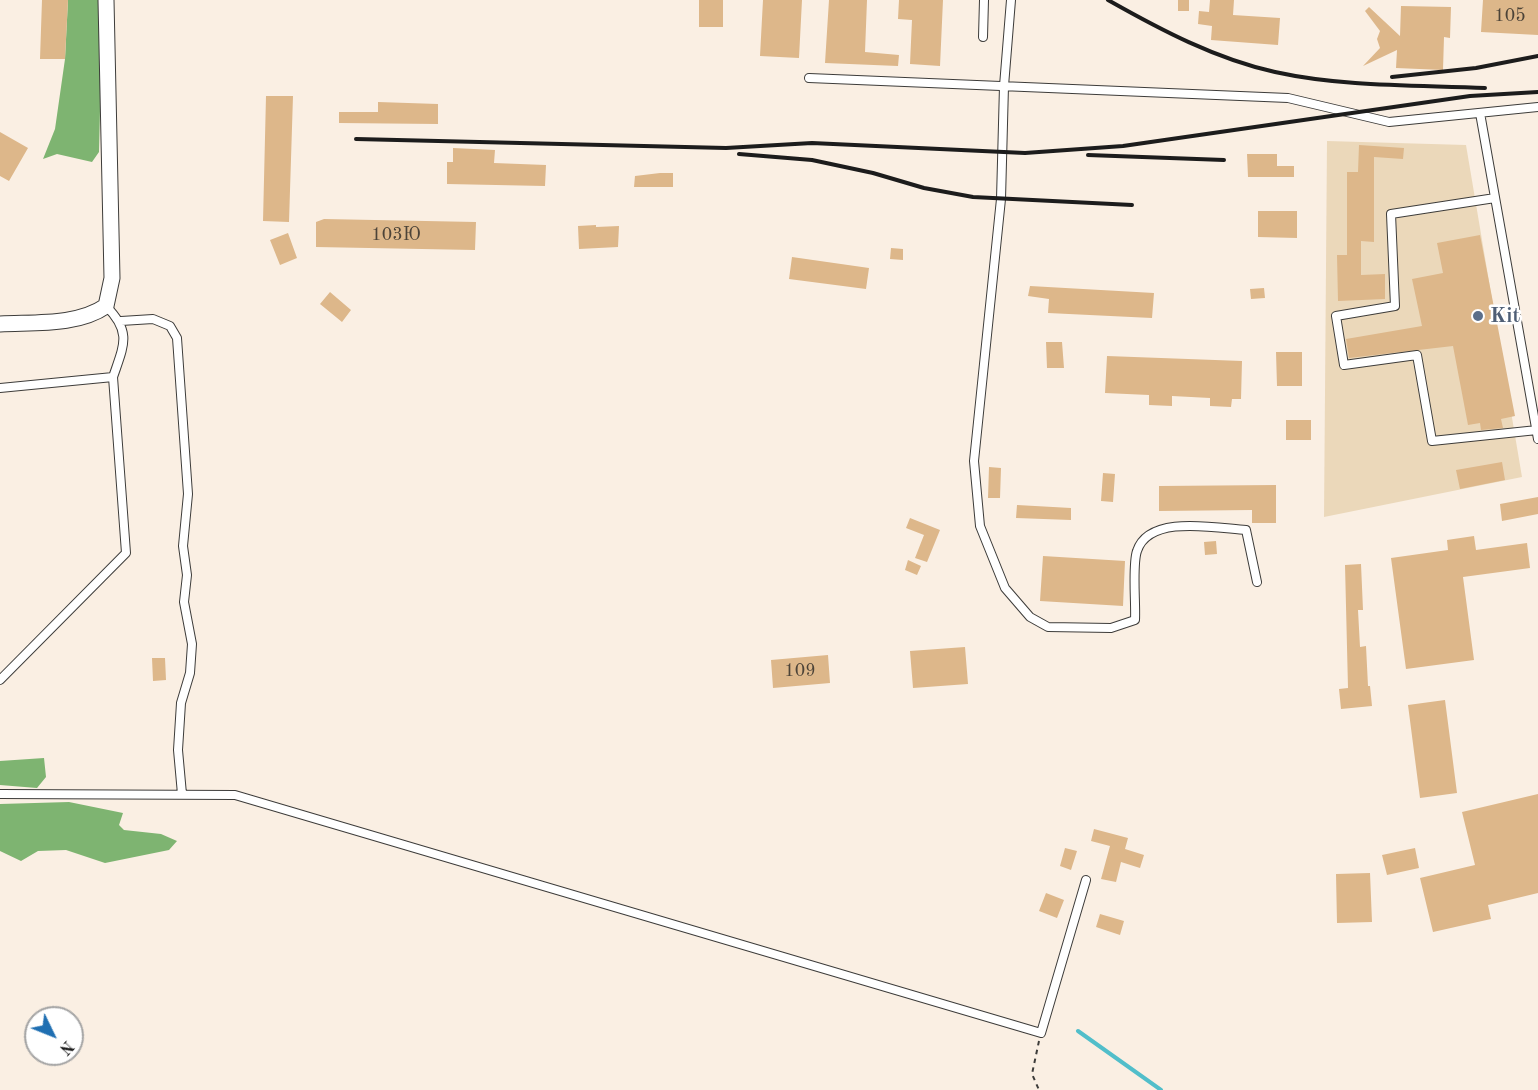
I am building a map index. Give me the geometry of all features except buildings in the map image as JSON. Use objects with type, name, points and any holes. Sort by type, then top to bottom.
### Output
[{"type":"street","points":[[0,324],[76,319],[93,315],[106,306],[112,278],[106,0]]},
{"type":"lane","points":[[983,37],[984,0]]},
{"type":"lane","points":[[1011,0],[1004,86],[1001,198],[974,461],[980,526],[1005,588],[1030,617],[1048,627],[1111,628],[1135,620],[1137,551],[1148,535],[1166,526],[1246,530],[1257,582]]},
{"type":"lane","points":[[809,78],[1288,98],[1389,122],[1538,107]]},
{"type":"lane","points":[[1480,113],[1538,439]]},
{"type":"lane","points":[[1495,198],[1391,214],[1395,306],[1336,316],[1344,365],[1417,356],[1432,441],[1537,430]]},
{"type":"lane","points":[[0,680],[126,553],[113,377],[123,349],[121,321],[106,306]]},
{"type":"lane","points":[[121,321],[153,319],[170,326],[177,338],[188,494],[183,546],[187,575],[184,602],[192,644],[190,673],[181,703],[178,750],[182,794]]},
{"type":"lane","points":[[0,388],[113,377]]},
{"type":"lane","points":[[0,794],[235,795],[1041,1033],[1086,880]]},
{"type":"path","points":[[1039,1090],[1032,1074],[1041,1033]]},
{"type":"shaded area","points":[[1327,141],[1466,145],[1522,477],[1324,517]]},
{"type":"green space","points":[[68,0],[99,0],[102,30],[99,152],[92,162],[57,154],[43,159],[55,129],[65,59]]},
{"type":"green space","points":[[44,758],[46,777],[37,788],[0,785],[0,761]]},
{"type":"green space","points":[[69,802],[123,813],[119,825],[124,830],[161,834],[177,841],[169,850],[105,863],[66,850],[38,851],[21,861],[0,851],[0,804]]},
{"type":"waterway","points":[[1078,1031],[1161,1090]]},
{"type":"railway","points":[[1108,0],[1169,33],[1210,51],[1275,72],[1353,83],[1485,88]]},
{"type":"railway","points":[[1392,77],[1476,68],[1538,56]]},
{"type":"railway","points":[[356,139],[726,148],[812,143],[1025,153],[1123,146],[1470,96],[1538,92]]},
{"type":"railway","points":[[739,154],[812,160],[873,173],[924,188],[973,197],[1132,205]]},
{"type":"railway","points":[[1088,155],[1224,160]]},
{"type":"place","name":"Kit","points":[[1478,316]]}]
